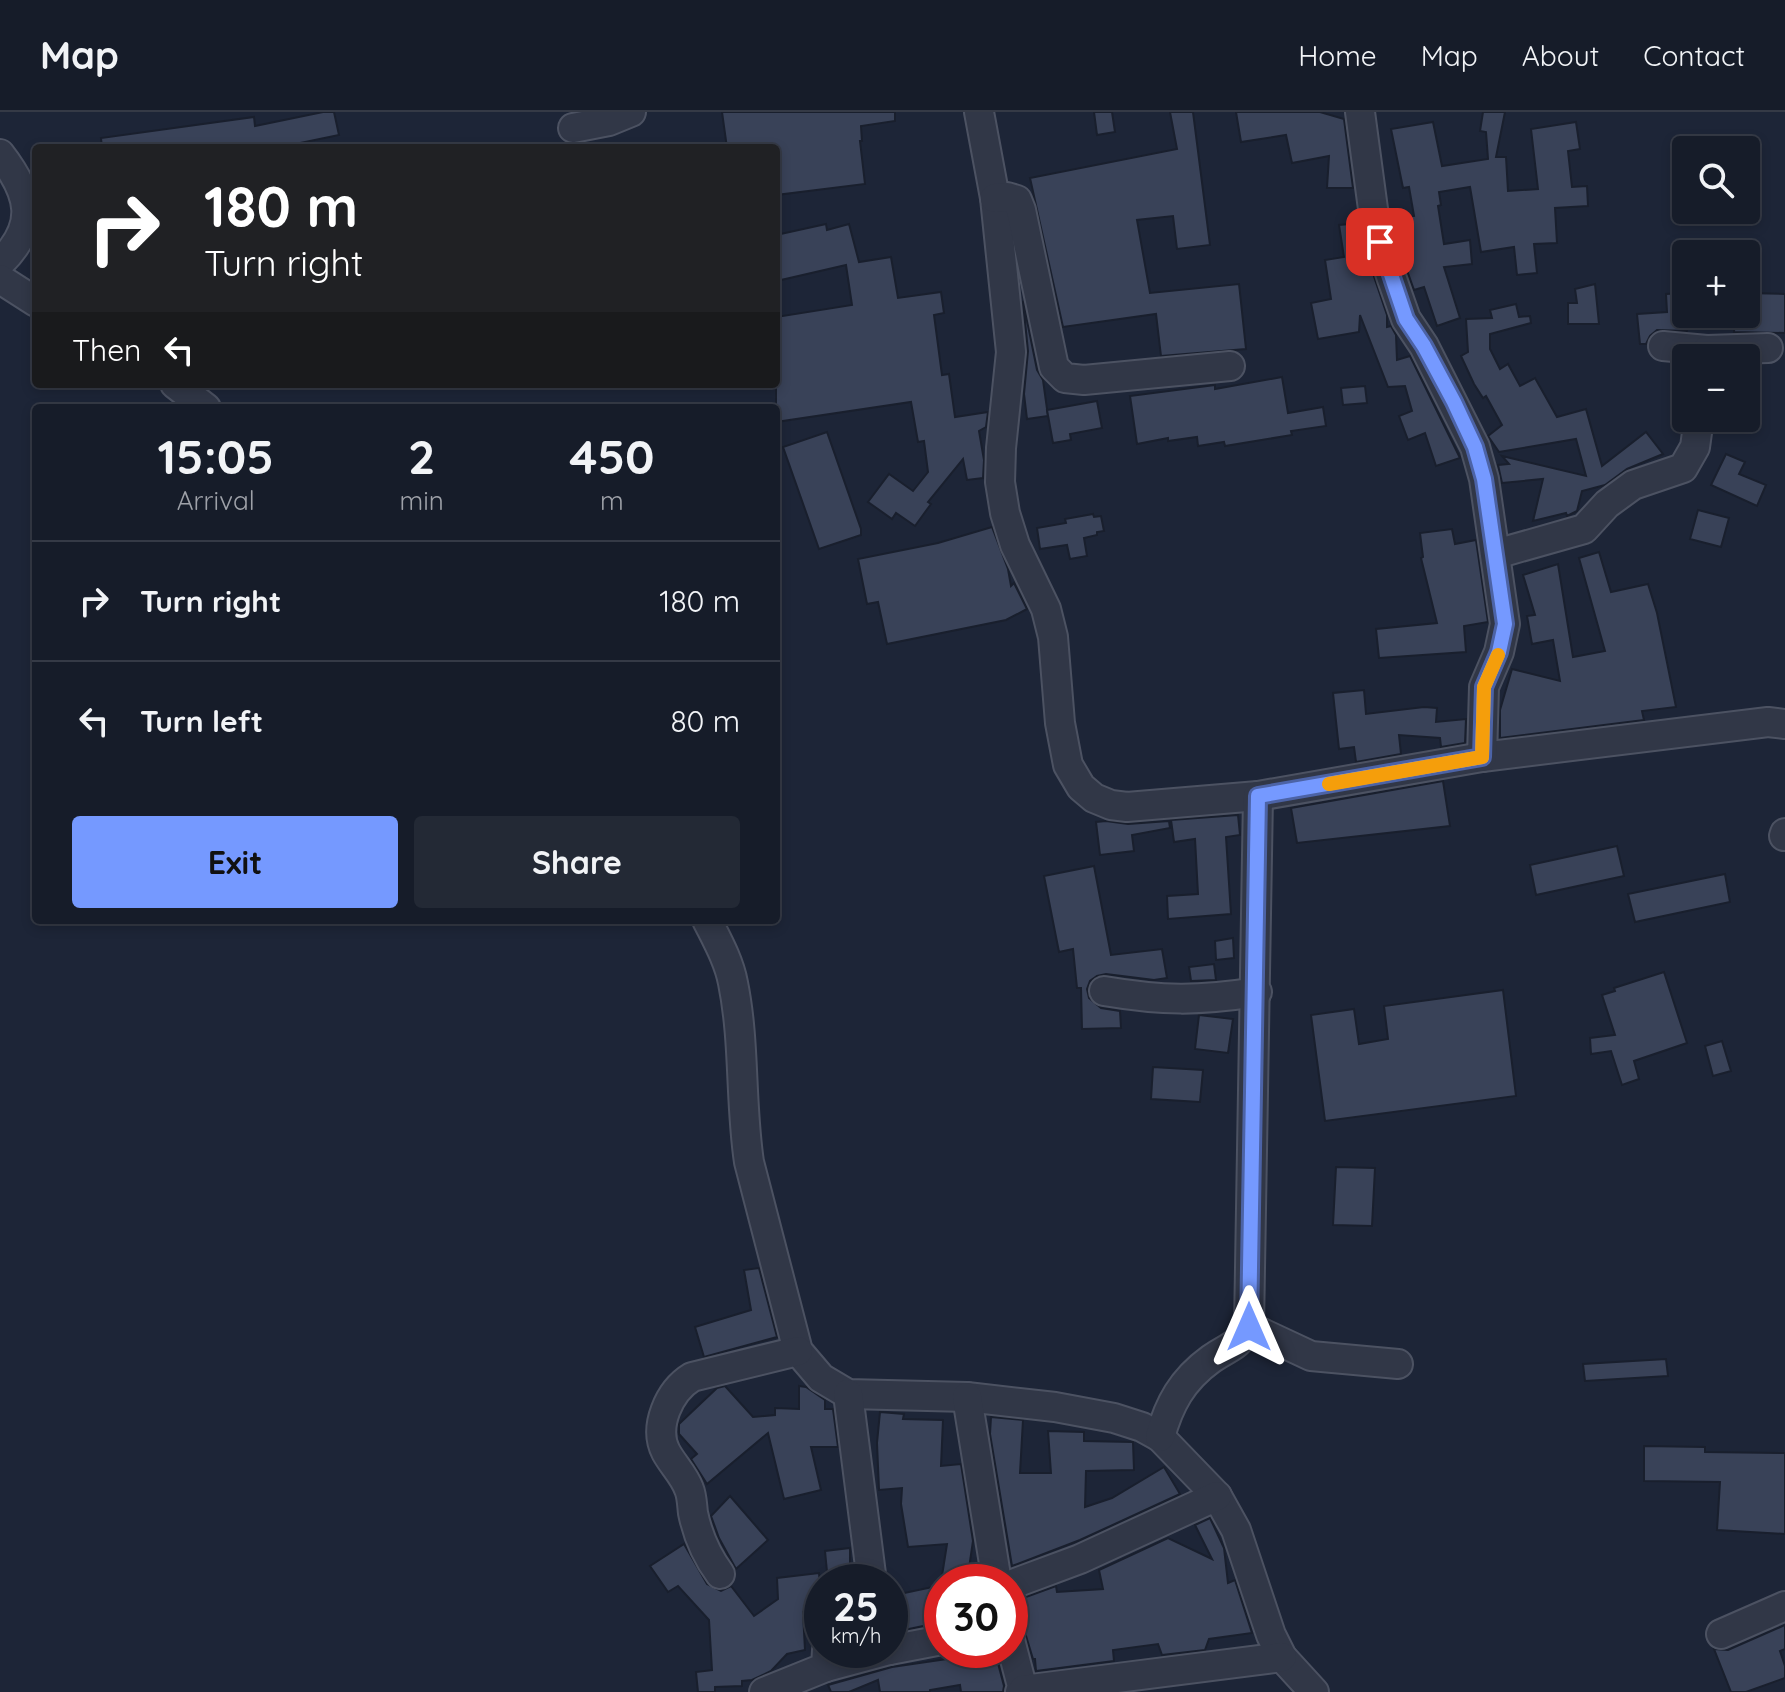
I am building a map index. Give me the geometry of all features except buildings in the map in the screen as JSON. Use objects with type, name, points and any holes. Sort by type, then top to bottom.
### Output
[{"type":"street","points":[[573,128],[609,121],[631,112]]},
{"type":"street","points":[[979,112],[995,198],[1011,352],[1001,448],[1000,482],[1005,513],[1015,545],[1029,571],[1049,623],[1068,765],[1081,787],[1094,798],[1127,807],[1258,796],[1482,757],[1768,722],[1785,724]]},
{"type":"street","points":[[1360,112],[1380,242],[1406,319],[1424,346],[1475,447],[1484,479],[1505,624],[1499,652],[1484,687],[1482,757]]},
{"type":"street","points":[[0,154],[15,172],[27,206],[23,233],[0,263]]},
{"type":"street","points":[[995,198],[1017,200],[1021,210],[1054,367],[1065,378],[1084,380],[1230,366]]},
{"type":"street","points":[[0,279],[32,299]]},
{"type":"street","points":[[1663,346],[1672,348]]},
{"type":"street","points":[[1760,349],[1768,348]]},
{"type":"street","points":[[180,388],[201,404]]},
{"type":"street","points":[[1496,554],[1584,529],[1607,504],[1633,485],[1683,468],[1695,447],[1697,432]]},
{"type":"street","points":[[1160,1437],[1173,1397],[1210,1360],[1237,1345],[1249,1327],[1258,796]]},
{"type":"street","points":[[709,924],[733,982],[742,1055],[749,1162],[798,1351],[821,1378],[848,1394],[967,1397],[1055,1407],[1114,1418],[1160,1437],[1217,1496],[1236,1530],[1266,1623],[1282,1657],[1314,1692]]},
{"type":"street","points":[[1104,991],[1154,999],[1191,1000],[1257,992]]},
{"type":"street","points":[[1249,1327],[1311,1356],[1398,1364]]},
{"type":"street","points":[[720,1574],[703,1549],[698,1535],[689,1486],[664,1448],[664,1417],[681,1383],[692,1377],[798,1351]]},
{"type":"street","points":[[848,1394],[870,1564]]},
{"type":"street","points":[[967,1397],[994,1564]]},
{"type":"street","points":[[1028,1578],[1080,1559],[1217,1496]]},
{"type":"street","points":[[1721,1634],[1785,1606]]},
{"type":"street","points":[[1017,1668],[1022,1691],[1282,1657]]},
{"type":"street","points":[[764,1692],[809,1668]]},
{"type":"slow traffic","points":[[1329,784],[1482,757],[1484,687],[1498,655]]},
{"type":"route","points":[[1249,1327],[1258,796],[1482,757],[1484,687],[1499,652],[1505,624],[1484,479],[1475,447],[1424,346],[1406,319],[1380,242]]}]
